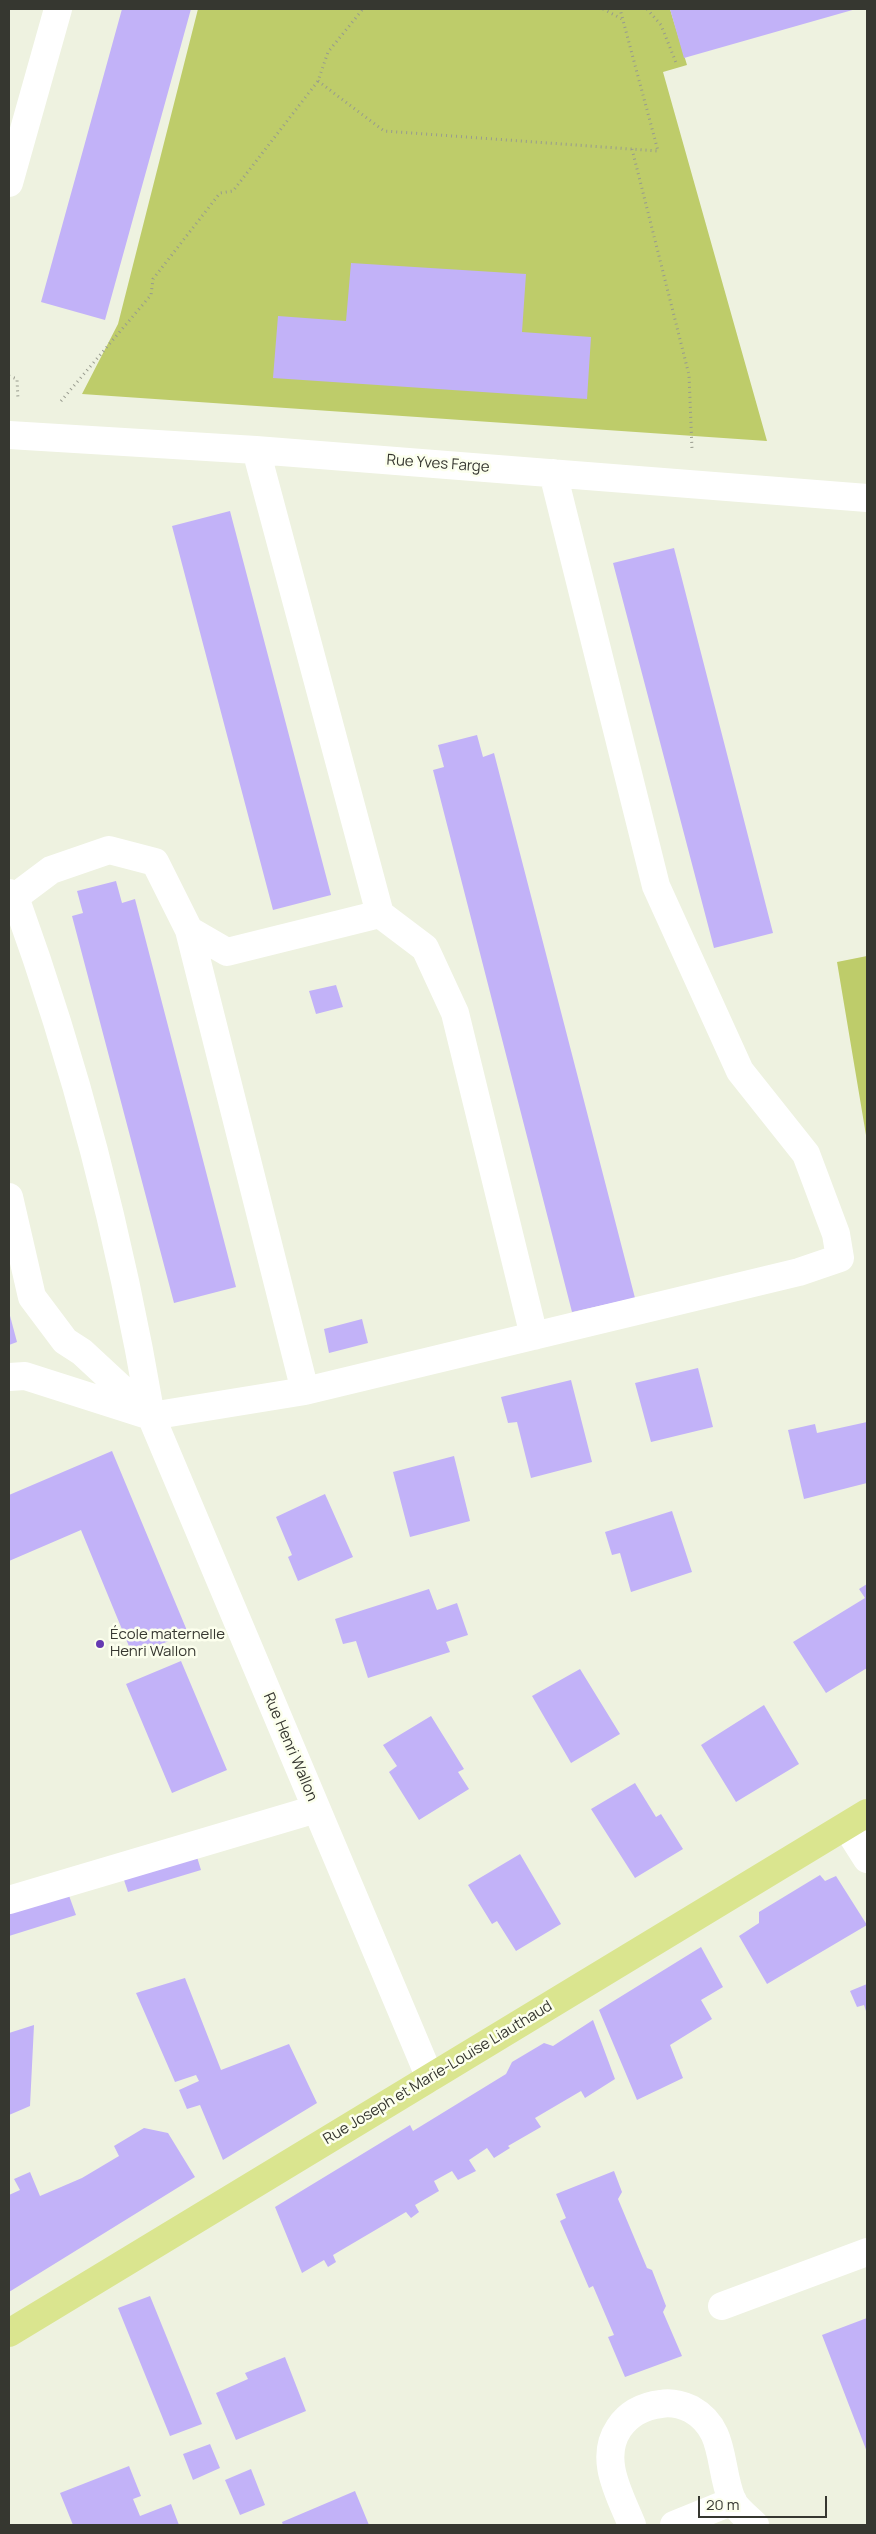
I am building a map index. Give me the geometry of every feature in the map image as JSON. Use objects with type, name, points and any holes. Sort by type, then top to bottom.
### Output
[{"type":"main road","name":"Rue Joseph et Marie-Louise Liauthaud","points":[[9,2332],[856,1819]]},
{"type":"street","points":[[9,184],[58,9]]},
{"type":"street","name":"Rue Yves Farge","points":[[9,435],[256,450],[867,498]]},
{"type":"street","points":[[256,450],[380,914],[425,948],[455,1013],[534,1336]]},
{"type":"street","points":[[9,1376],[26,1376],[151,1416],[305,1391],[799,1272],[840,1258],[836,1234],[806,1154],[740,1071],[656,886],[553,473]]},
{"type":"street","points":[[151,1416],[134,1315],[109,1207],[43,974],[12,895],[51,870],[109,850],[155,862],[189,930],[305,1391]]},
{"type":"street","points":[[189,930],[227,952],[380,914]]},
{"type":"street","points":[[9,1197],[32,1297],[65,1341],[82,1352],[151,1416]]},
{"type":"street","name":"Rue Henri Wallon","points":[[151,1416],[430,2078]]},
{"type":"street","points":[[9,1900],[316,1809]]},
{"type":"street","points":[[856,1819],[867,1859]]},
{"type":"street","points":[[722,2306],[867,2252]]},
{"type":"street","points":[[632,2525],[614,2481],[610,2463],[611,2444],[619,2428],[632,2414],[648,2406],[666,2403],[684,2406],[700,2414],[712,2428],[720,2444],[732,2501],[755,2525]]},
{"type":"street","points":[[674,2525],[732,2501]]},
{"type":"path","points":[[58,406],[151,295],[152,279],[220,193],[233,191],[318,81],[328,52],[364,9]]},
{"type":"path","points":[[603,9],[622,19]]},
{"type":"path","points":[[318,81],[384,131],[658,151],[620,9]]},
{"type":"path","points":[[647,9],[661,25],[677,65]]},
{"type":"path","points":[[632,149],[689,375],[694,485]]},
{"type":"path","points":[[18,400],[28,401]]},
{"type":"green space","points":[[198,9],[670,9],[687,65],[663,72],[767,441],[82,394],[118,324]]},
{"type":"green space","points":[[867,956],[867,1141],[837,962]]},
{"type":"building","points":[[122,9],[191,9],[105,320],[41,302]]},
{"type":"building","points":[[670,9],[856,9],[684,58]]},
{"type":"building","points":[[351,263],[526,274],[522,332],[591,337],[587,399],[273,378],[278,316],[346,321]]},
{"type":"building","points":[[230,511],[331,895],[273,910],[172,526]]},
{"type":"building","points":[[674,548],[773,933],[714,948],[613,563]]},
{"type":"building","points":[[477,735],[483,757],[494,753],[635,1298],[572,1312],[433,770],[444,767],[438,745]]},
{"type":"building","points":[[116,881],[122,903],[135,899],[236,1287],[174,1303],[72,916],[83,913],[77,891]]},
{"type":"building","points":[[336,985],[343,1007],[316,1014],[309,991]]},
{"type":"building","points":[[9,1312],[17,1342],[9,1345]]},
{"type":"building","points":[[362,1319],[368,1343],[329,1353],[324,1329]]},
{"type":"building","points":[[698,1368],[713,1427],[651,1442],[635,1383]]},
{"type":"building","points":[[571,1380],[592,1462],[531,1478],[517,1422],[508,1423],[501,1397]]},
{"type":"building","points":[[867,1422],[867,1483],[804,1499],[788,1430],[815,1424],[817,1433]]},
{"type":"building","points":[[112,1451],[188,1633],[133,1656],[81,1530],[9,1561],[9,1495]]},
{"type":"building","points":[[454,1456],[470,1521],[410,1537],[393,1472]]},
{"type":"building","points":[[325,1494],[353,1557],[298,1581],[288,1557],[292,1555],[276,1517]]},
{"type":"building","points":[[672,1511],[692,1572],[631,1592],[620,1553],[612,1555],[605,1532]]},
{"type":"building","points":[[867,1584],[867,1668],[826,1693],[793,1642],[865,1598],[859,1589]]},
{"type":"building","points":[[429,1589],[437,1610],[457,1603],[468,1635],[446,1642],[450,1652],[368,1678],[356,1641],[343,1644],[335,1619]]},
{"type":"building","points":[[181,1661],[227,1770],[172,1793],[126,1684]]},
{"type":"building","points":[[580,1669],[620,1734],[571,1763],[532,1696]]},
{"type":"building","points":[[764,1705],[799,1764],[736,1802],[701,1745]]},
{"type":"building","points":[[431,1716],[464,1769],[458,1772],[469,1789],[419,1820],[389,1772],[397,1766],[383,1745]]},
{"type":"building","points":[[635,1783],[656,1817],[661,1814],[683,1849],[635,1878],[591,1809]]},
{"type":"building","points":[[520,1854],[561,1924],[516,1951],[497,1921],[492,1924],[468,1885]]},
{"type":"building","points":[[197,1857],[201,1870],[128,1892],[122,1874]]},
{"type":"building","points":[[820,1875],[825,1881],[836,1876],[867,1925],[767,1984],[739,1936],[759,1923],[759,1912]]},
{"type":"building","points":[[67,1890],[76,1915],[9,1936],[9,1909]]},
{"type":"building","points":[[701,1947],[723,1987],[701,2000],[712,2019],[670,2045],[683,2078],[637,2100],[599,2010]]},
{"type":"building","points":[[185,1978],[221,2070],[289,2044],[317,2103],[223,2160],[200,2105],[187,2109],[179,2090],[199,2081],[196,2075],[175,2082],[136,1993]]},
{"type":"building","points":[[867,1984],[867,2014],[864,2005],[857,2007],[850,1991]]},
{"type":"building","points":[[593,2020],[615,2079],[585,2098],[581,2091],[535,2118],[541,2127],[508,2146],[510,2148],[494,2158],[487,2148],[469,2160],[476,2171],[458,2180],[452,2171],[434,2181],[439,2191],[415,2205],[419,2212],[411,2218],[406,2212],[333,2255],[336,2262],[328,2267],[324,2260],[302,2273],[275,2207],[410,2125],[413,2131],[506,2074],[512,2062],[544,2043],[553,2046]]},
{"type":"building","points":[[34,2025],[30,2106],[9,2115],[9,2033]]},
{"type":"building","points":[[144,2128],[168,2133],[195,2177],[9,2292],[9,2195],[20,2190],[14,2179],[30,2172],[40,2196],[82,2178],[119,2156],[114,2146]]},
{"type":"building","points":[[614,2171],[622,2192],[618,2199],[647,2268],[652,2270],[666,2306],[663,2312],[682,2356],[625,2377],[608,2337],[614,2335],[593,2286],[589,2288],[560,2221],[566,2218],[556,2194]]},
{"type":"building","points":[[150,2296],[202,2424],[170,2436],[118,2308]]},
{"type":"building","points":[[867,2318],[867,2452],[822,2335]]},
{"type":"building","points":[[285,2357],[306,2411],[236,2440],[216,2393],[248,2379],[245,2373]]},
{"type":"building","points":[[210,2444],[220,2468],[193,2480],[183,2454]]},
{"type":"building","points":[[129,2466],[141,2496],[133,2499],[140,2516],[171,2504],[179,2525],[73,2525],[60,2493]]},
{"type":"building","points":[[251,2469],[265,2505],[240,2515],[225,2480]]},
{"type":"building","points":[[355,2491],[369,2525],[283,2525],[282,2522]]},
{"type":"place","name":"École maternelle Henri Wallon","points":[[100,1644]]}]
